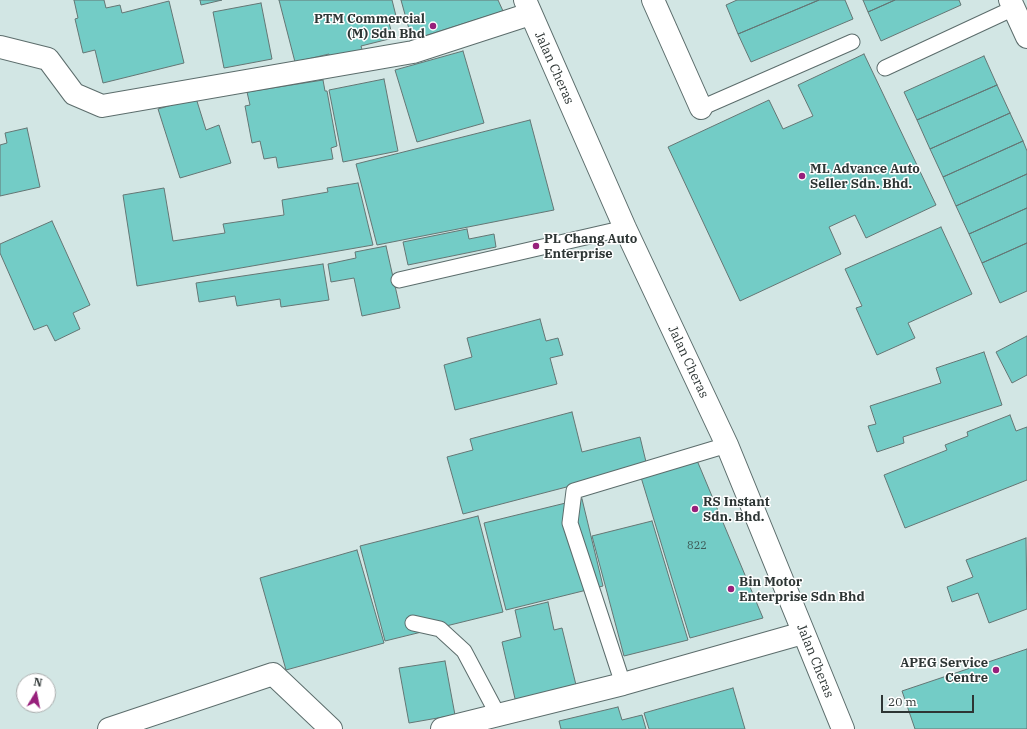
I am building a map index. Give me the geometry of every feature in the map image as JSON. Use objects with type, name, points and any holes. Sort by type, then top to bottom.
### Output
[{"type":"street","points":[[653,0],[701,108]]},
{"type":"street","points":[[1012,4],[1027,38]]},
{"type":"street","points":[[0,47],[48,59],[74,94],[102,106],[413,52],[527,7]]},
{"type":"street","name":"Jalan Cheras","points":[[527,7],[625,228],[727,445],[843,729]]},
{"type":"street","points":[[442,729],[623,684],[803,633]]},
{"type":"street","points":[[109,729],[273,674],[331,729]]},
{"type":"lane","points":[[885,68],[1012,4]]},
{"type":"lane","points":[[701,108],[852,42]]},
{"type":"lane","points":[[399,280],[625,228]]},
{"type":"lane","points":[[623,684],[570,523],[574,491],[727,445]]},
{"type":"lane","points":[[413,623],[440,629],[464,651],[498,715]]},
{"type":"building","points":[[74,0],[104,0],[106,8],[120,5],[122,13],[169,1],[184,63],[103,83],[95,50],[83,53],[75,19],[78,18]]},
{"type":"building","points":[[200,0],[222,0],[201,5]]},
{"type":"building","points":[[279,0],[392,0],[396,16],[388,19],[393,38],[361,46],[363,53],[331,61],[329,54],[295,62]]},
{"type":"building","name":"PTM Commercial (M) Sdn Bhd","points":[[401,0],[498,0],[503,11],[412,40]]},
{"type":"building","points":[[737,0],[819,0],[738,34],[726,5]]},
{"type":"building","points":[[819,0],[845,0],[853,19],[751,62],[738,34]]},
{"type":"building","points":[[863,0],[895,0],[868,12]]},
{"type":"building","points":[[895,0],[959,0],[961,5],[881,41],[868,12]]},
{"type":"building","points":[[261,3],[272,59],[224,68],[213,12]]},
{"type":"building","points":[[463,51],[484,123],[417,142],[395,70]]},
{"type":"building","name":"ML Advance Auto Seller Sdn. Bhd.","points":[[864,54],[936,205],[866,238],[855,215],[829,227],[841,254],[740,301],[668,147],[769,100],[783,129],[813,116],[798,85]]},
{"type":"building","points":[[984,56],[997,85],[917,120],[904,92]]},
{"type":"building","points":[[384,79],[398,151],[343,162],[329,90]]},
{"type":"building","points":[[323,80],[325,91],[327,91],[337,146],[331,148],[333,159],[278,168],[276,157],[264,159],[260,141],[252,143],[245,106],[250,105],[247,92]]},
{"type":"building","points":[[997,85],[1010,113],[930,149],[917,120]]},
{"type":"building","points":[[196,98],[206,130],[219,125],[231,163],[180,178],[158,109]]},
{"type":"building","points":[[1010,113],[1023,141],[943,177],[930,149]]},
{"type":"building","points":[[530,120],[554,210],[377,245],[356,164]]},
{"type":"building","points":[[27,128],[40,187],[0,196],[0,145],[7,143],[5,133]]},
{"type":"building","points":[[1023,141],[1027,151],[1027,174],[956,206],[943,177]]},
{"type":"building","points":[[1027,174],[1027,208],[969,234],[956,206]]},
{"type":"building","points":[[358,183],[373,245],[137,286],[123,195],[164,188],[173,241],[225,233],[223,224],[284,215],[282,200],[328,192],[327,188]]},
{"type":"building","points":[[1027,208],[1027,243],[982,263],[969,234]]},
{"type":"building","points":[[52,221],[90,305],[73,313],[80,329],[55,341],[47,325],[34,330],[0,253],[0,244]]},
{"type":"building","points":[[941,227],[972,294],[908,323],[915,338],[877,355],[856,308],[862,306],[845,269]]},
{"type":"building","points":[[467,229],[469,239],[494,234],[496,247],[408,265],[403,242]]},
{"type":"building","points":[[1027,243],[1027,291],[1000,303],[982,263]]},
{"type":"building","points":[[386,246],[400,308],[362,316],[354,278],[331,282],[328,264],[356,258],[355,252]]},
{"type":"building","points":[[323,264],[329,300],[281,307],[280,299],[237,306],[235,296],[199,302],[196,283]]},
{"type":"building","points":[[540,319],[546,341],[558,338],[563,355],[550,358],[557,384],[455,410],[444,365],[472,357],[467,338]]},
{"type":"building","points":[[1027,336],[1027,375],[1012,383],[996,352]]},
{"type":"building","points":[[984,352],[1002,405],[903,437],[904,443],[877,452],[868,426],[876,424],[870,406],[941,383],[936,368]]},
{"type":"building","points":[[572,412],[582,452],[640,437],[647,466],[463,514],[447,457],[473,450],[470,439]]},
{"type":"building","points":[[1010,415],[1016,431],[1027,427],[1027,480],[905,528],[884,475],[947,450],[945,445],[968,436],[967,432]]},
{"type":"building","points":[[696,458],[763,618],[690,638],[640,474]]},
{"type":"building","points":[[582,499],[603,586],[506,610],[484,523]]},
{"type":"building","points":[[478,516],[503,612],[385,641],[360,546]]},
{"type":"building","points":[[652,521],[688,640],[624,656],[592,536]]},
{"type":"building","points":[[1026,538],[1027,609],[989,623],[978,593],[952,602],[947,587],[973,577],[966,560]]},
{"type":"building","points":[[357,550],[384,643],[286,670],[260,578]]},
{"type":"building","points":[[548,602],[554,630],[562,628],[577,689],[516,703],[502,642],[521,637],[515,610]]},
{"type":"building","name":"APEG Service Centre","points":[[1027,649],[1027,729],[915,729],[902,691]]},
{"type":"building","points":[[445,661],[455,715],[409,723],[399,668]]},
{"type":"building","points":[[733,688],[745,729],[649,729],[644,713]]},
{"type":"building","points":[[618,707],[622,720],[642,715],[646,729],[561,729],[559,721]]},
{"type":"place","name":"PTM Commercial (M) Sdn Bhd","points":[[433,26]]},
{"type":"place","name":"ML Advance Auto Seller Sdn. Bhd.","points":[[802,176]]},
{"type":"place","name":"PL Chang Auto Enterprise","points":[[536,246]]},
{"type":"place","name":"RS Instant Sdn. Bhd.","points":[[695,509]]},
{"type":"place","name":"Bin Motor Enterprise Sdn Bhd","points":[[731,589]]},
{"type":"place","name":"APEG Service Centre","points":[[996,670]]}]
